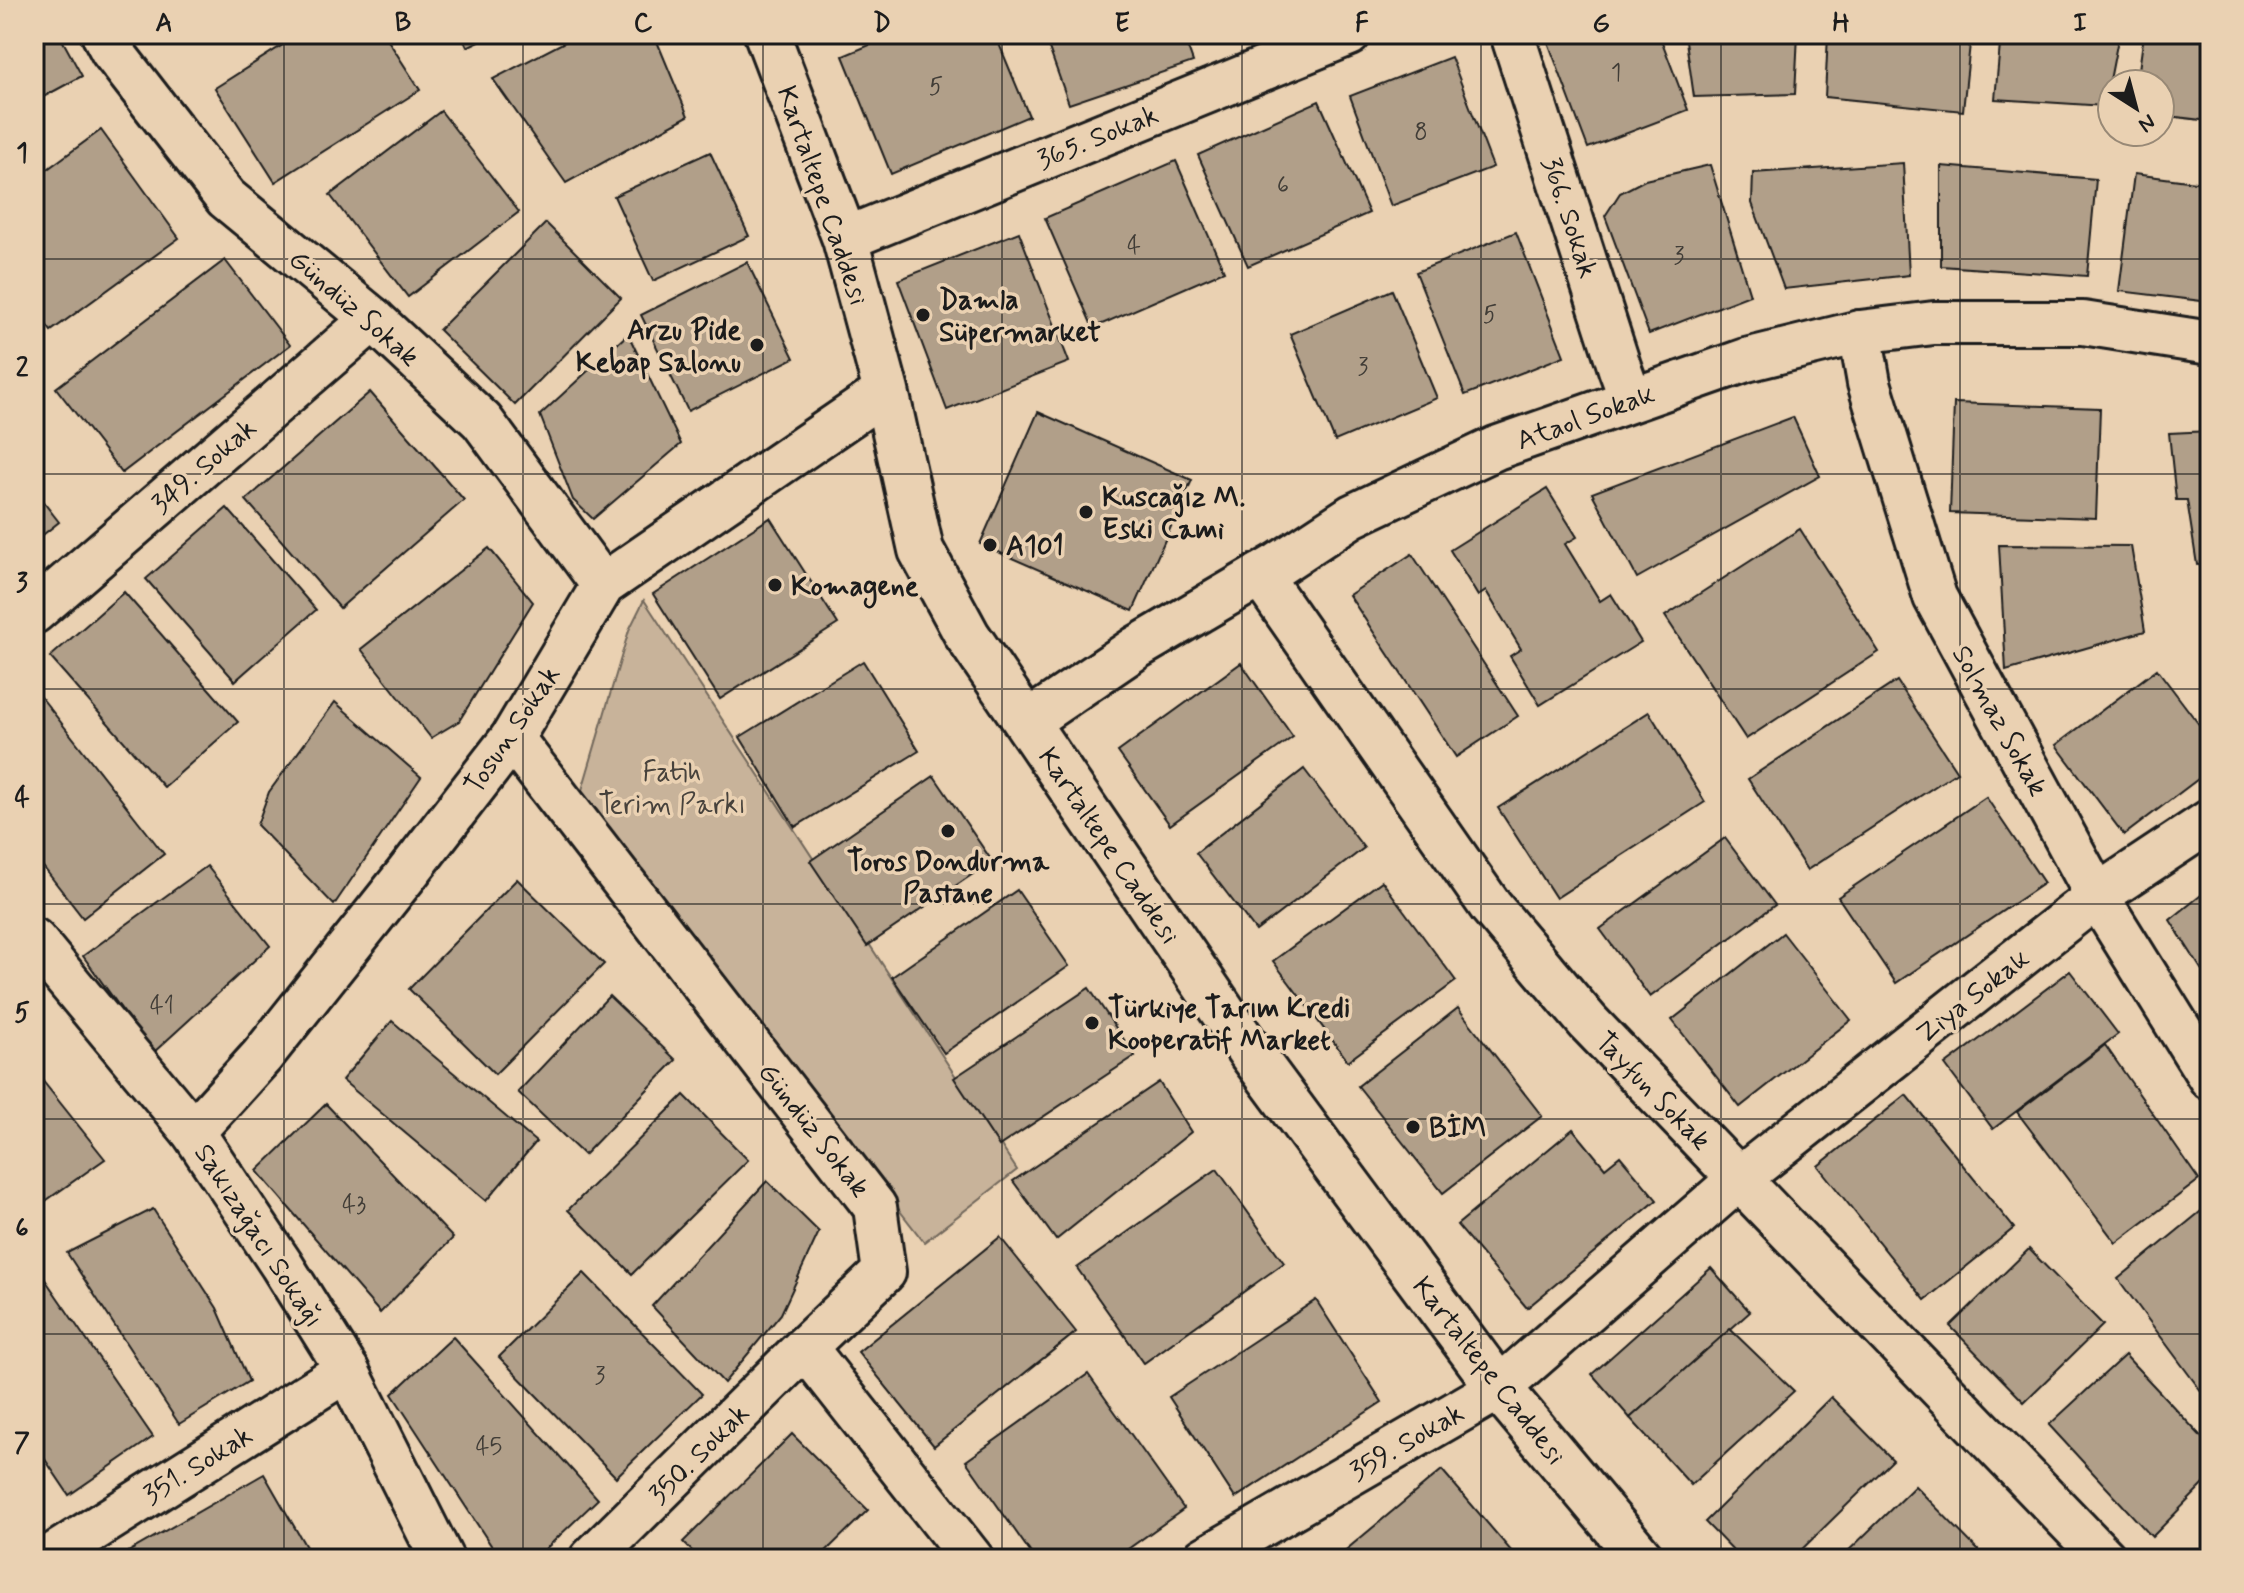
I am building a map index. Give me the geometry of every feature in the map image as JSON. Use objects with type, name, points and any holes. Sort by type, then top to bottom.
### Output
[{"type":"street","name":"Gündüz Sokak","points":[[103,34],[112,51],[226,198],[373,319],[482,421],[603,585]]},
{"type":"street","name":"Kartaltepe Caddesi","points":[[767,34],[845,239],[886,391],[921,550],[967,635],[1251,1053],[1499,1388],[1642,1559]]},
{"type":"street","name":"365. Sokak","points":[[845,239],[1349,34]]},
{"type":"street","name":"366. Sokak","points":[[1512,34],[1631,399]]},
{"type":"street","name":"349. Sokak","points":[[34,612],[373,319]]},
{"type":"street","name":"Ataol Sokak","points":[[1027,722],[1136,648],[1352,516],[1496,448],[1746,360],[1860,332],[1934,323],[2083,323],[2210,343]]},
{"type":"street","name":"Solmaz Sokak","points":[[1860,332],[1869,383],[1935,597],[2097,896],[2210,1078]]},
{"type":"street","name":"Tosun Sokak","points":[[193,1132],[262,1056],[512,738],[603,585],[886,391]]},
{"type":"street","name":"Tayfun Sokak","points":[[1260,575],[1491,907],[1588,1022],[2105,1559]]},
{"type":"street","name":"Gündüz Sokak","points":[[512,738],[875,1207],[884,1272],[805,1347]]},
{"type":"street","name":"Ziya Sokak","points":[[1740,1178],[2097,896],[2210,821]]},
{"type":"street","name":"Sakızağacı Sokağı","points":[[34,940],[193,1132],[281,1264],[347,1370],[442,1559]]},
{"type":"street","name":"359. Sokak","points":[[1204,1559],[1499,1388],[1740,1178]]},
{"type":"street","name":"350. Sokak","points":[[591,1559],[805,1347]]},
{"type":"street","points":[[805,1347],[972,1559]]},
{"type":"street","name":"351. Sokak","points":[[47,1559],[347,1370]]},
{"type":"green space","name":"Fatih Terim Parkı","points":[[644,600],[1017,1170],[924,1242],[580,797],[629,630]]},
{"type":"building","points":[[34,34],[59,34],[82,76],[34,102]]},
{"type":"building","points":[[300,34],[384,34],[420,90],[275,182],[215,88]]},
{"type":"building","points":[[461,34],[494,34],[467,47]]},
{"type":"building","points":[[580,34],[654,34],[688,116],[566,183],[493,79]]},
{"type":"building","points":[[896,34],[995,34],[1029,116],[891,174],[843,56]]},
{"type":"building","points":[[1044,34],[1183,34],[1193,62],[1069,104]]},
{"type":"building","points":[[1197,34],[1234,34],[1201,46]]},
{"type":"building","points":[[1545,34],[1659,34],[1688,110],[1588,148]]},
{"type":"building","points":[[1685,34],[1798,34],[1795,94],[1694,97]]},
{"type":"building","points":[[1828,34],[1971,34],[1963,111],[1825,97]]},
{"type":"building","points":[[2001,34],[2119,34],[2112,68],[2096,68],[2096,105],[1995,99]]},
{"type":"building","points":[[2144,34],[2210,34],[2210,121],[2176,117],[2176,68],[2139,68]]},
{"type":"building","points":[[1451,57],[1493,167],[1391,206],[1350,96]]},
{"type":"building","points":[[1319,101],[1369,213],[1248,266],[1198,155]]},
{"type":"building","points":[[441,111],[519,212],[408,297],[330,195]]},
{"type":"building","points":[[101,130],[179,238],[51,331],[34,308],[34,179]]},
{"type":"building","points":[[710,152],[749,236],[653,281],[614,196]]},
{"type":"building","points":[[1176,161],[1224,271],[1093,328],[1045,218]]},
{"type":"building","points":[[1903,163],[1909,275],[1784,289],[1752,203],[1753,173]]},
{"type":"building","points":[[1710,165],[1750,295],[1649,334],[1605,216],[1620,193],[1645,180]]},
{"type":"building","points":[[1941,166],[2096,179],[2087,276],[1941,266]]},
{"type":"building","points":[[2134,174],[2210,184],[2210,302],[2119,291]]},
{"type":"building","points":[[546,223],[621,298],[515,405],[439,330]]},
{"type":"building","points":[[1019,232],[1069,362],[947,410],[898,280]]},
{"type":"building","points":[[1516,232],[1564,356],[1465,395],[1416,272]]},
{"type":"building","points":[[225,260],[290,345],[122,473],[56,388]]},
{"type":"building","points":[[747,262],[794,358],[688,411],[641,315]]},
{"type":"building","points":[[1392,290],[1437,398],[1335,441],[1290,334]]},
{"type":"building","points":[[628,334],[681,444],[593,519],[573,500],[540,415]]},
{"type":"building","points":[[370,392],[464,500],[340,608],[246,500]]},
{"type":"building","points":[[1954,403],[2100,408],[2096,518],[1950,513]]},
{"type":"building","name":"Kuscağız M. Eski Cami","points":[[1038,412],[1192,480],[1133,611],[980,544]]},
{"type":"building","points":[[1793,417],[1820,476],[1637,578],[1592,493]]},
{"type":"building","points":[[2210,431],[2210,564],[2197,565],[2187,500],[2176,500],[2169,433]]},
{"type":"building","points":[[1547,489],[1577,537],[1565,544],[1600,601],[1611,594],[1641,642],[1540,705],[1510,656],[1521,649],[1486,591],[1478,596],[1450,550]]},
{"type":"building","points":[[34,490],[59,522],[34,542]]},
{"type":"building","points":[[227,508],[316,610],[235,681],[146,579]]},
{"type":"building","points":[[770,518],[838,624],[720,699],[653,594]]},
{"type":"building","points":[[1800,529],[1879,652],[1746,739],[1665,616]]},
{"type":"building","points":[[1999,545],[2131,546],[2145,631],[2006,671]]},
{"type":"building","points":[[489,548],[533,602],[459,721],[431,738],[361,649]]},
{"type":"building","points":[[1412,554],[1518,716],[1456,757],[1349,595]]},
{"type":"building","points":[[124,592],[238,722],[164,787],[50,657]]},
{"type":"building","points":[[2210,605],[2210,641],[2196,608]]},
{"type":"building","points":[[863,661],[919,751],[795,827],[740,737]]},
{"type":"building","points":[[1241,663],[1293,737],[1170,825],[1118,752]]},
{"type":"building","points":[[2157,669],[2210,739],[2210,770],[2124,835],[2056,745]]},
{"type":"building","points":[[1897,681],[1957,772],[1807,870],[1748,779]]},
{"type":"building","points":[[34,688],[164,854],[83,918],[34,855]]},
{"type":"building","points":[[335,702],[421,777],[334,905],[257,825],[269,792]]},
{"type":"building","points":[[1649,712],[1705,802],[1556,898],[1498,808]]},
{"type":"building","points":[[1304,769],[1364,848],[1256,931],[1196,853]]},
{"type":"building","points":[[934,776],[992,861],[867,946],[810,861]]},
{"type":"building","points":[[1986,797],[2044,883],[1896,983],[1838,897]]},
{"type":"building","points":[[1725,838],[1775,905],[1650,997],[1600,929]]},
{"type":"building","points":[[207,866],[270,946],[153,1053],[83,956]]},
{"type":"building","points":[[517,879],[604,964],[495,1074],[409,989]]},
{"type":"building","points":[[1382,881],[1456,981],[1348,1061],[1273,961]]},
{"type":"building","points":[[2210,888],[2210,983],[2170,920]]},
{"type":"building","points":[[1017,890],[1069,966],[944,1053],[892,977]]},
{"type":"building","points":[[1783,933],[1851,1020],[1740,1107],[1672,1020]]},
{"type":"building","points":[[2070,971],[2118,1034],[1993,1129],[1945,1065]]},
{"type":"building","points":[[1089,988],[1135,1056],[999,1146],[954,1078]]},
{"type":"building","points":[[609,996],[676,1060],[584,1155],[518,1092]]},
{"type":"building","points":[[1458,1008],[1542,1116],[1443,1193],[1358,1086]]},
{"type":"building","points":[[392,1021],[536,1142],[486,1201],[342,1080]]},
{"type":"building","points":[[2105,1045],[2199,1180],[2116,1243],[2017,1112]]},
{"type":"building","points":[[34,1070],[105,1159],[34,1209]]},
{"type":"building","points":[[1159,1082],[1191,1132],[1056,1240],[1013,1181]]},
{"type":"building","points":[[684,1095],[748,1160],[632,1274],[568,1210]]},
{"type":"building","points":[[1906,1095],[2014,1228],[1925,1300],[1818,1166]]},
{"type":"building","points":[[326,1104],[453,1238],[380,1313],[257,1171]]},
{"type":"building","points":[[1573,1129],[1605,1168],[1620,1156],[1657,1200],[1527,1308],[1457,1225]]},
{"type":"building","points":[[1217,1169],[1284,1263],[1144,1363],[1077,1268]]},
{"type":"building","points":[[767,1181],[819,1232],[781,1314],[724,1383],[652,1306]]},
{"type":"building","points":[[2205,1208],[2210,1216],[2210,1397],[2207,1399],[2118,1279]]},
{"type":"building","points":[[153,1209],[217,1308],[249,1381],[179,1424],[67,1253]]},
{"type":"building","points":[[1000,1237],[1076,1332],[934,1446],[858,1352]]},
{"type":"building","points":[[2029,1249],[2103,1325],[2024,1402],[1950,1326]]},
{"type":"building","points":[[1711,1268],[1750,1312],[1630,1418],[1592,1374]]},
{"type":"building","points":[[584,1273],[702,1394],[616,1477],[499,1357]]},
{"type":"building","points":[[42,1275],[153,1437],[69,1495],[34,1443],[34,1281]]},
{"type":"building","points":[[1316,1300],[1382,1402],[1235,1498],[1169,1397]]},
{"type":"building","points":[[1730,1329],[1794,1391],[1691,1485],[1630,1418]]},
{"type":"building","points":[[453,1337],[598,1499],[535,1559],[500,1559],[392,1394]]},
{"type":"building","points":[[2125,1355],[2210,1446],[2210,1478],[2152,1537],[2049,1425]]},
{"type":"building","points":[[1088,1374],[1184,1509],[1114,1559],[1035,1559],[966,1461]]},
{"type":"building","points":[[1831,1397],[1893,1460],[1792,1559],[1741,1559],[1705,1522]]},
{"type":"building","points":[[792,1434],[868,1510],[818,1559],[700,1559],[683,1542]]},
{"type":"building","points":[[1442,1470],[1518,1559],[1335,1559]]},
{"type":"building","points":[[264,1474],[310,1554],[302,1559],[116,1559]]},
{"type":"building","points":[[1915,1486],[1982,1554],[1978,1559],[1840,1559]]},
{"type":"place","name":"Damla Süpermarket","points":[[923,315]]},
{"type":"place","name":"Arzu Pide Kebap Salonu","points":[[757,345]]},
{"type":"place","name":"Kuscağız M. Eski Cami","points":[[1086,512]]},
{"type":"place","name":"A101","points":[[990,545]]},
{"type":"place","name":"Komagene","points":[[775,585]]},
{"type":"place","name":"Toros Dondurma Pastane","points":[[948,831]]},
{"type":"place","name":"Türkiye Tarım Kredi Kooperatif Market","points":[[1092,1023]]},
{"type":"place","name":"BİM","points":[[1413,1127]]}]
